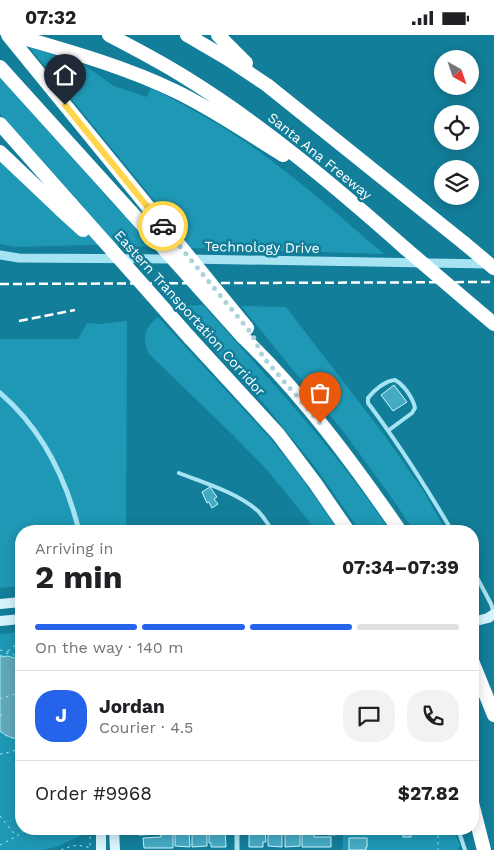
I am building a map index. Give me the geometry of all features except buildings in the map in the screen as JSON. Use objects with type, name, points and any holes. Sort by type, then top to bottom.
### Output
[{"type":"highway","points":[[8,35],[149,208],[248,336]]},
{"type":"highway","points":[[13,35],[64,49],[135,73],[176,91],[210,110],[336,189]]},
{"type":"highway","name":"Santa Ana Freeway","points":[[109,35],[183,76],[273,138],[360,208],[494,324]]},
{"type":"highway","name":"Santa Ana Freeway","points":[[187,35],[267,85],[494,268]]},
{"type":"highway","points":[[218,35],[267,85]]},
{"type":"highway","name":"Eastern Transportation Corridor","points":[[0,67],[131,212],[248,336],[263,357],[320,423],[368,484],[396,525]]},
{"type":"highway","name":"Eastern Transportation Corridor","points":[[0,124],[66,207],[137,280],[278,434],[344,525]]},
{"type":"highway","points":[[0,152],[66,207]]},
{"type":"highway","points":[[479,678],[493,713]]},
{"type":"highway","points":[[479,830],[484,850]]},
{"type":"main road","points":[[0,604],[15,603]]},
{"type":"main road","points":[[479,615],[487,613],[494,614]]},
{"type":"main road","points":[[479,620],[494,614]]},
{"type":"main road","points":[[0,621],[15,620]]},
{"type":"main road","points":[[100,835],[101,850]]},
{"type":"main road","points":[[114,835],[114,850]]},
{"type":"street","name":"Technology Drive","points":[[0,255],[19,258],[494,264]]},
{"type":"street","points":[[0,393],[34,430],[49,453],[63,479],[77,525]]},
{"type":"street","points":[[237,835],[237,850]]},
{"type":"lane","points":[[389,430],[412,413],[415,408],[414,402],[399,382],[395,380],[389,380],[371,394],[368,398],[368,403],[389,430],[428,489],[449,525]]},
{"type":"lane","points":[[179,473],[228,492],[259,512],[268,525]]},
{"type":"lane","points":[[479,581],[494,614]]},
{"type":"lane","points":[[460,835],[465,850]]},
{"type":"path","points":[[0,656],[15,646]]},
{"type":"path","points":[[0,650],[15,655]]},
{"type":"path","points":[[0,699],[15,694]]},
{"type":"path","points":[[0,731],[15,739]]},
{"type":"path","points":[[0,754],[15,750]]},
{"type":"path","points":[[0,816],[15,834]]},
{"type":"path","points":[[61,850],[77,845],[90,848],[90,835]]},
{"type":"path","points":[[438,835],[438,850]]},
{"type":"path","points":[[0,845],[17,836]]},
{"type":"shaded area","points":[[29,47],[84,65],[114,86],[147,97],[151,88],[214,122],[250,145],[285,171],[384,254],[90,245],[15,247],[0,244],[0,161],[87,212],[0,114],[0,76],[124,214],[158,205]]},
{"type":"shaded area","points":[[203,305],[324,443],[386,525],[356,525],[316,468],[265,405],[174,306]]},
{"type":"shaded area","points":[[241,306],[286,307],[385,436],[424,492],[443,525],[410,525],[346,435]]},
{"type":"shaded area","points":[[158,317],[269,437],[295,469],[334,525],[312,525],[267,470],[149,354],[145,338],[147,329]]},
{"type":"shaded area","points":[[127,321],[126,525],[15,525],[15,587],[0,588],[0,339],[78,339],[87,323],[99,324]]},
{"type":"shaded area","points":[[15,633],[15,835],[82,835],[56,847],[42,850],[0,850],[0,634]]},
{"type":"shaded area","points":[[8,656],[15,658],[15,738],[0,731],[0,657]]},
{"type":"shaded area","points":[[343,835],[455,835],[460,845],[458,850],[343,850]]},
{"type":"railway","points":[[0,284],[494,282]]},
{"type":"railway","points":[[19,321],[75,310]]},
{"type":"way so far","points":[[163,226],[252,334],[263,357],[320,423]]},
{"type":"route","points":[[65,105],[163,226]]}]
